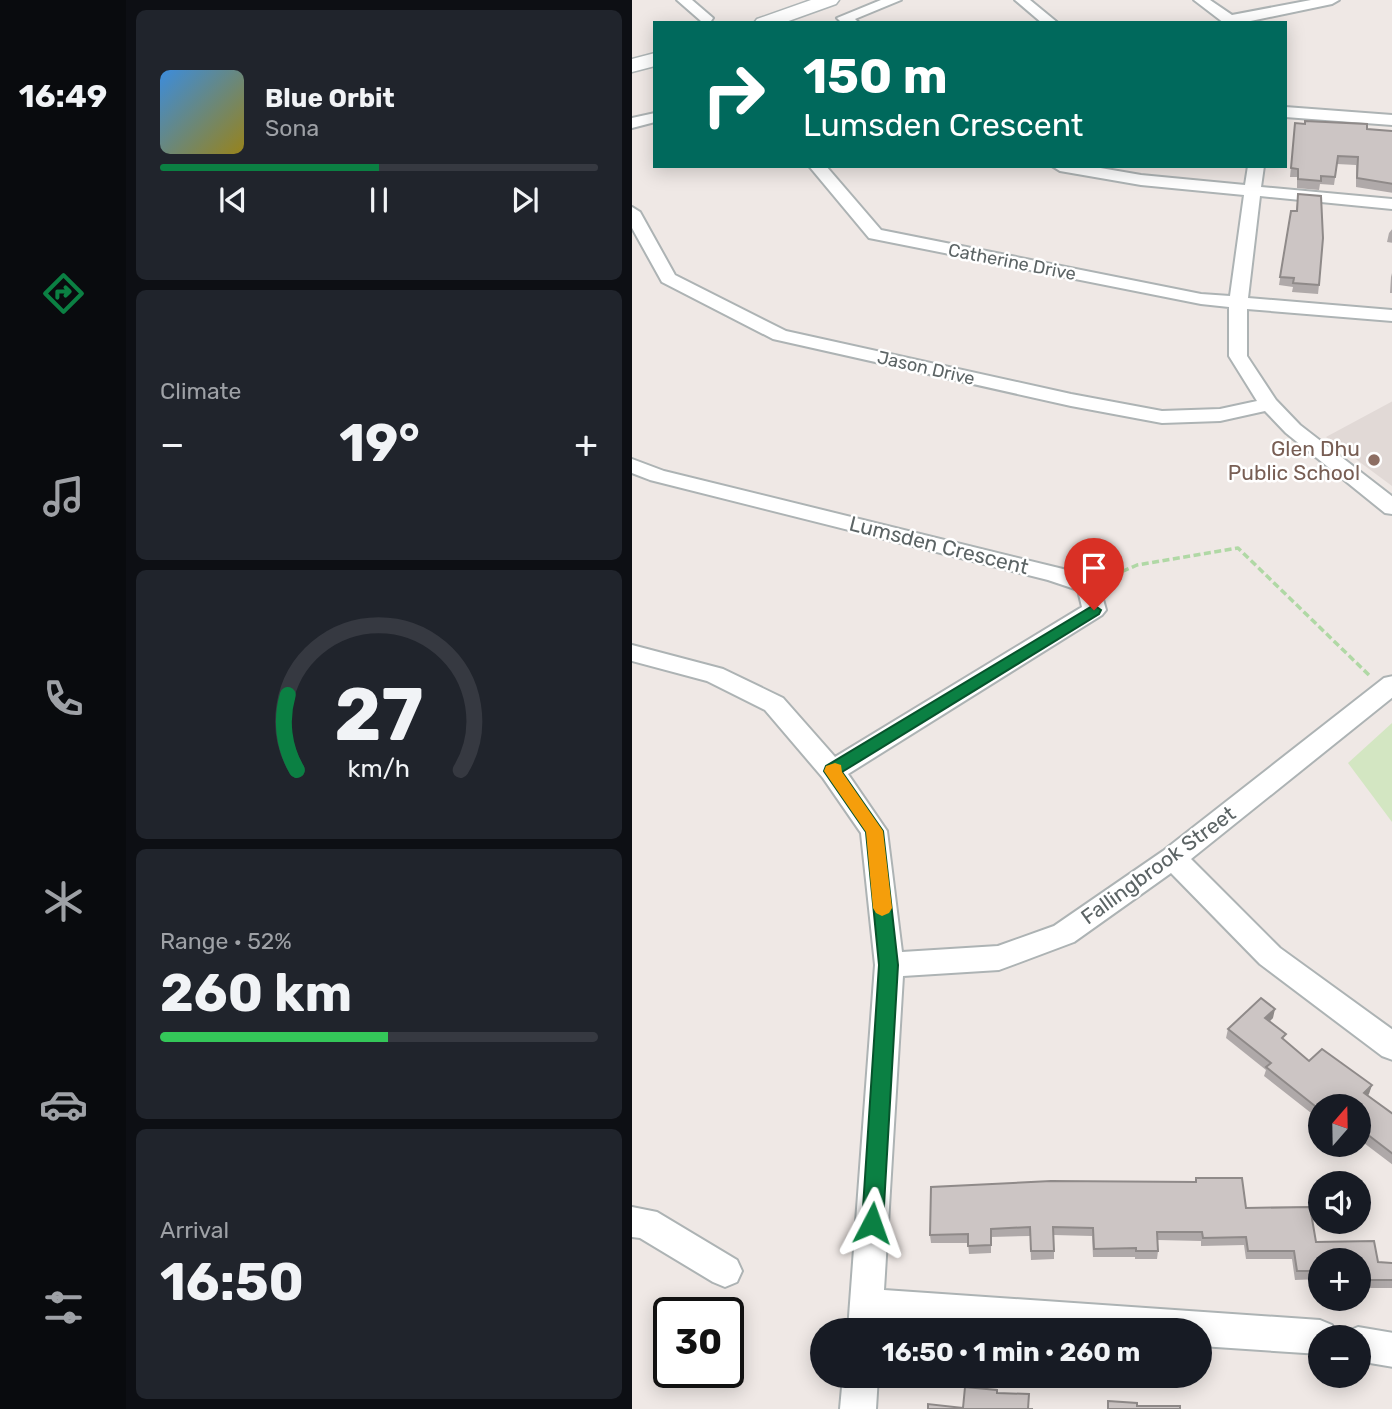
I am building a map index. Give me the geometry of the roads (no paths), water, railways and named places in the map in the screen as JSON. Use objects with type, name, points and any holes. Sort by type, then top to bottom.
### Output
[{"type":"street","points":[[684,0],[706,18]]},
{"type":"street","points":[[770,21],[829,0]]},
{"type":"street","points":[[849,21],[844,18],[894,0]]},
{"type":"street","points":[[1022,0],[1048,21]]},
{"type":"street","points":[[1201,0],[1232,21],[1332,0]]},
{"type":"street","points":[[632,66],[653,60]]},
{"type":"street","points":[[1287,111],[1392,120]]},
{"type":"street","points":[[632,123],[653,118]]},
{"type":"street","name":"Catherine Drive","points":[[819,168],[875,234],[1201,299],[1392,316]]},
{"type":"street","points":[[1072,168],[1141,180],[1392,204]]},
{"type":"street","points":[[1256,168],[1238,304],[1238,356],[1269,404],[1293,429],[1392,508]]},
{"type":"street","name":"Jason Drive","points":[[632,212],[668,278],[780,335],[1071,400],[1162,417],[1221,415],[1269,404]]},
{"type":"street","name":"Lumsden Crescent","points":[[632,465],[657,475],[1055,574],[1088,586],[1094,610],[832,771]]},
{"type":"street","points":[[632,653],[715,675],[774,704],[832,771],[874,831],[889,965],[866,1318]]},
{"type":"street","name":"Fallingbrook Street","points":[[889,965],[999,958],[1064,934],[1173,858],[1388,687]]},
{"type":"street","points":[[1173,858],[1270,956],[1392,1047]]},
{"type":"street","points":[[632,1222],[645,1223],[725,1271]]},
{"type":"street","points":[[1212,1331],[1308,1335]]},
{"type":"street","points":[[1371,1346],[1392,1350]]},
{"type":"street","points":[[858,1409],[860,1388]]},
{"type":"place","name":"Glen Dhu Public School","points":[[1374,460]]}]
